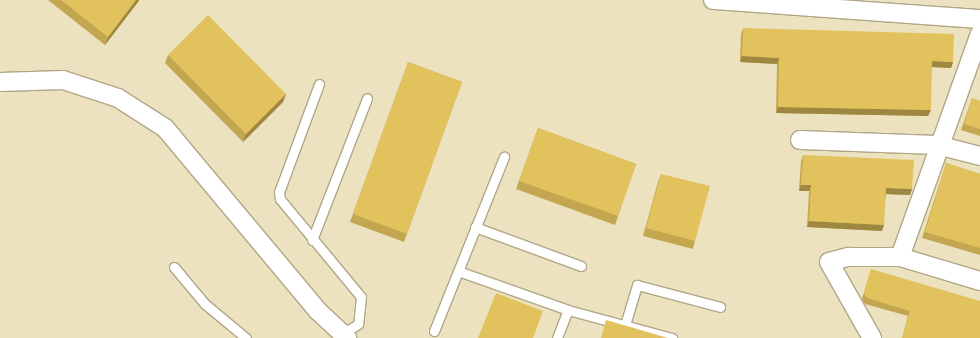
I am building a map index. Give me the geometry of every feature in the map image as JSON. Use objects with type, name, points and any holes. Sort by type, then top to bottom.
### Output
[{"type":"street","points":[[714,0],[980,19]]},
{"type":"street","points":[[900,257],[937,145],[980,34]]},
{"type":"street","points":[[0,82],[63,80],[118,98],[165,128],[217,195],[318,311],[344,336]]},
{"type":"street","points":[[800,140],[937,145],[980,156]]},
{"type":"street","points":[[872,338],[829,262],[848,257],[900,257],[980,281]]},
{"type":"lane","points":[[319,84],[279,192],[280,199],[312,240],[361,297],[358,324],[344,336]]},
{"type":"lane","points":[[312,240],[366,98]]},
{"type":"lane","points":[[434,331],[504,157]]},
{"type":"lane","points":[[475,227],[581,266]]},
{"type":"lane","points":[[174,267],[205,304],[246,338]]},
{"type":"lane","points":[[458,271],[568,310],[672,338]]},
{"type":"lane","points":[[625,325],[637,285],[720,307]]},
{"type":"lane","points":[[557,338],[568,310]]},
{"type":"building","points":[[61,0],[136,0],[108,37]]},
{"type":"building","points":[[208,15],[286,94],[246,134],[168,55]]},
{"type":"building","points":[[743,28],[954,34],[953,62],[932,61],[931,110],[778,107],[779,58],[742,56]]},
{"type":"building","points":[[408,62],[462,82],[407,234],[353,214]]},
{"type":"building","points":[[972,98],[980,101],[980,129],[964,124]]},
{"type":"building","points":[[538,128],[636,164],[618,216],[519,181]]},
{"type":"building","points":[[803,155],[914,160],[912,189],[886,188],[884,225],[809,221],[811,185],[801,185]]},
{"type":"building","points":[[946,163],[980,174],[980,248],[925,232]]},
{"type":"building","points":[[661,174],[710,186],[695,241],[646,228]]},
{"type":"building","points":[[871,269],[980,301],[980,338],[902,338],[910,311],[867,298],[864,293]]},
{"type":"building","points":[[496,293],[543,311],[533,338],[478,338]]},
{"type":"building","points":[[606,320],[668,338],[601,338]]}]
